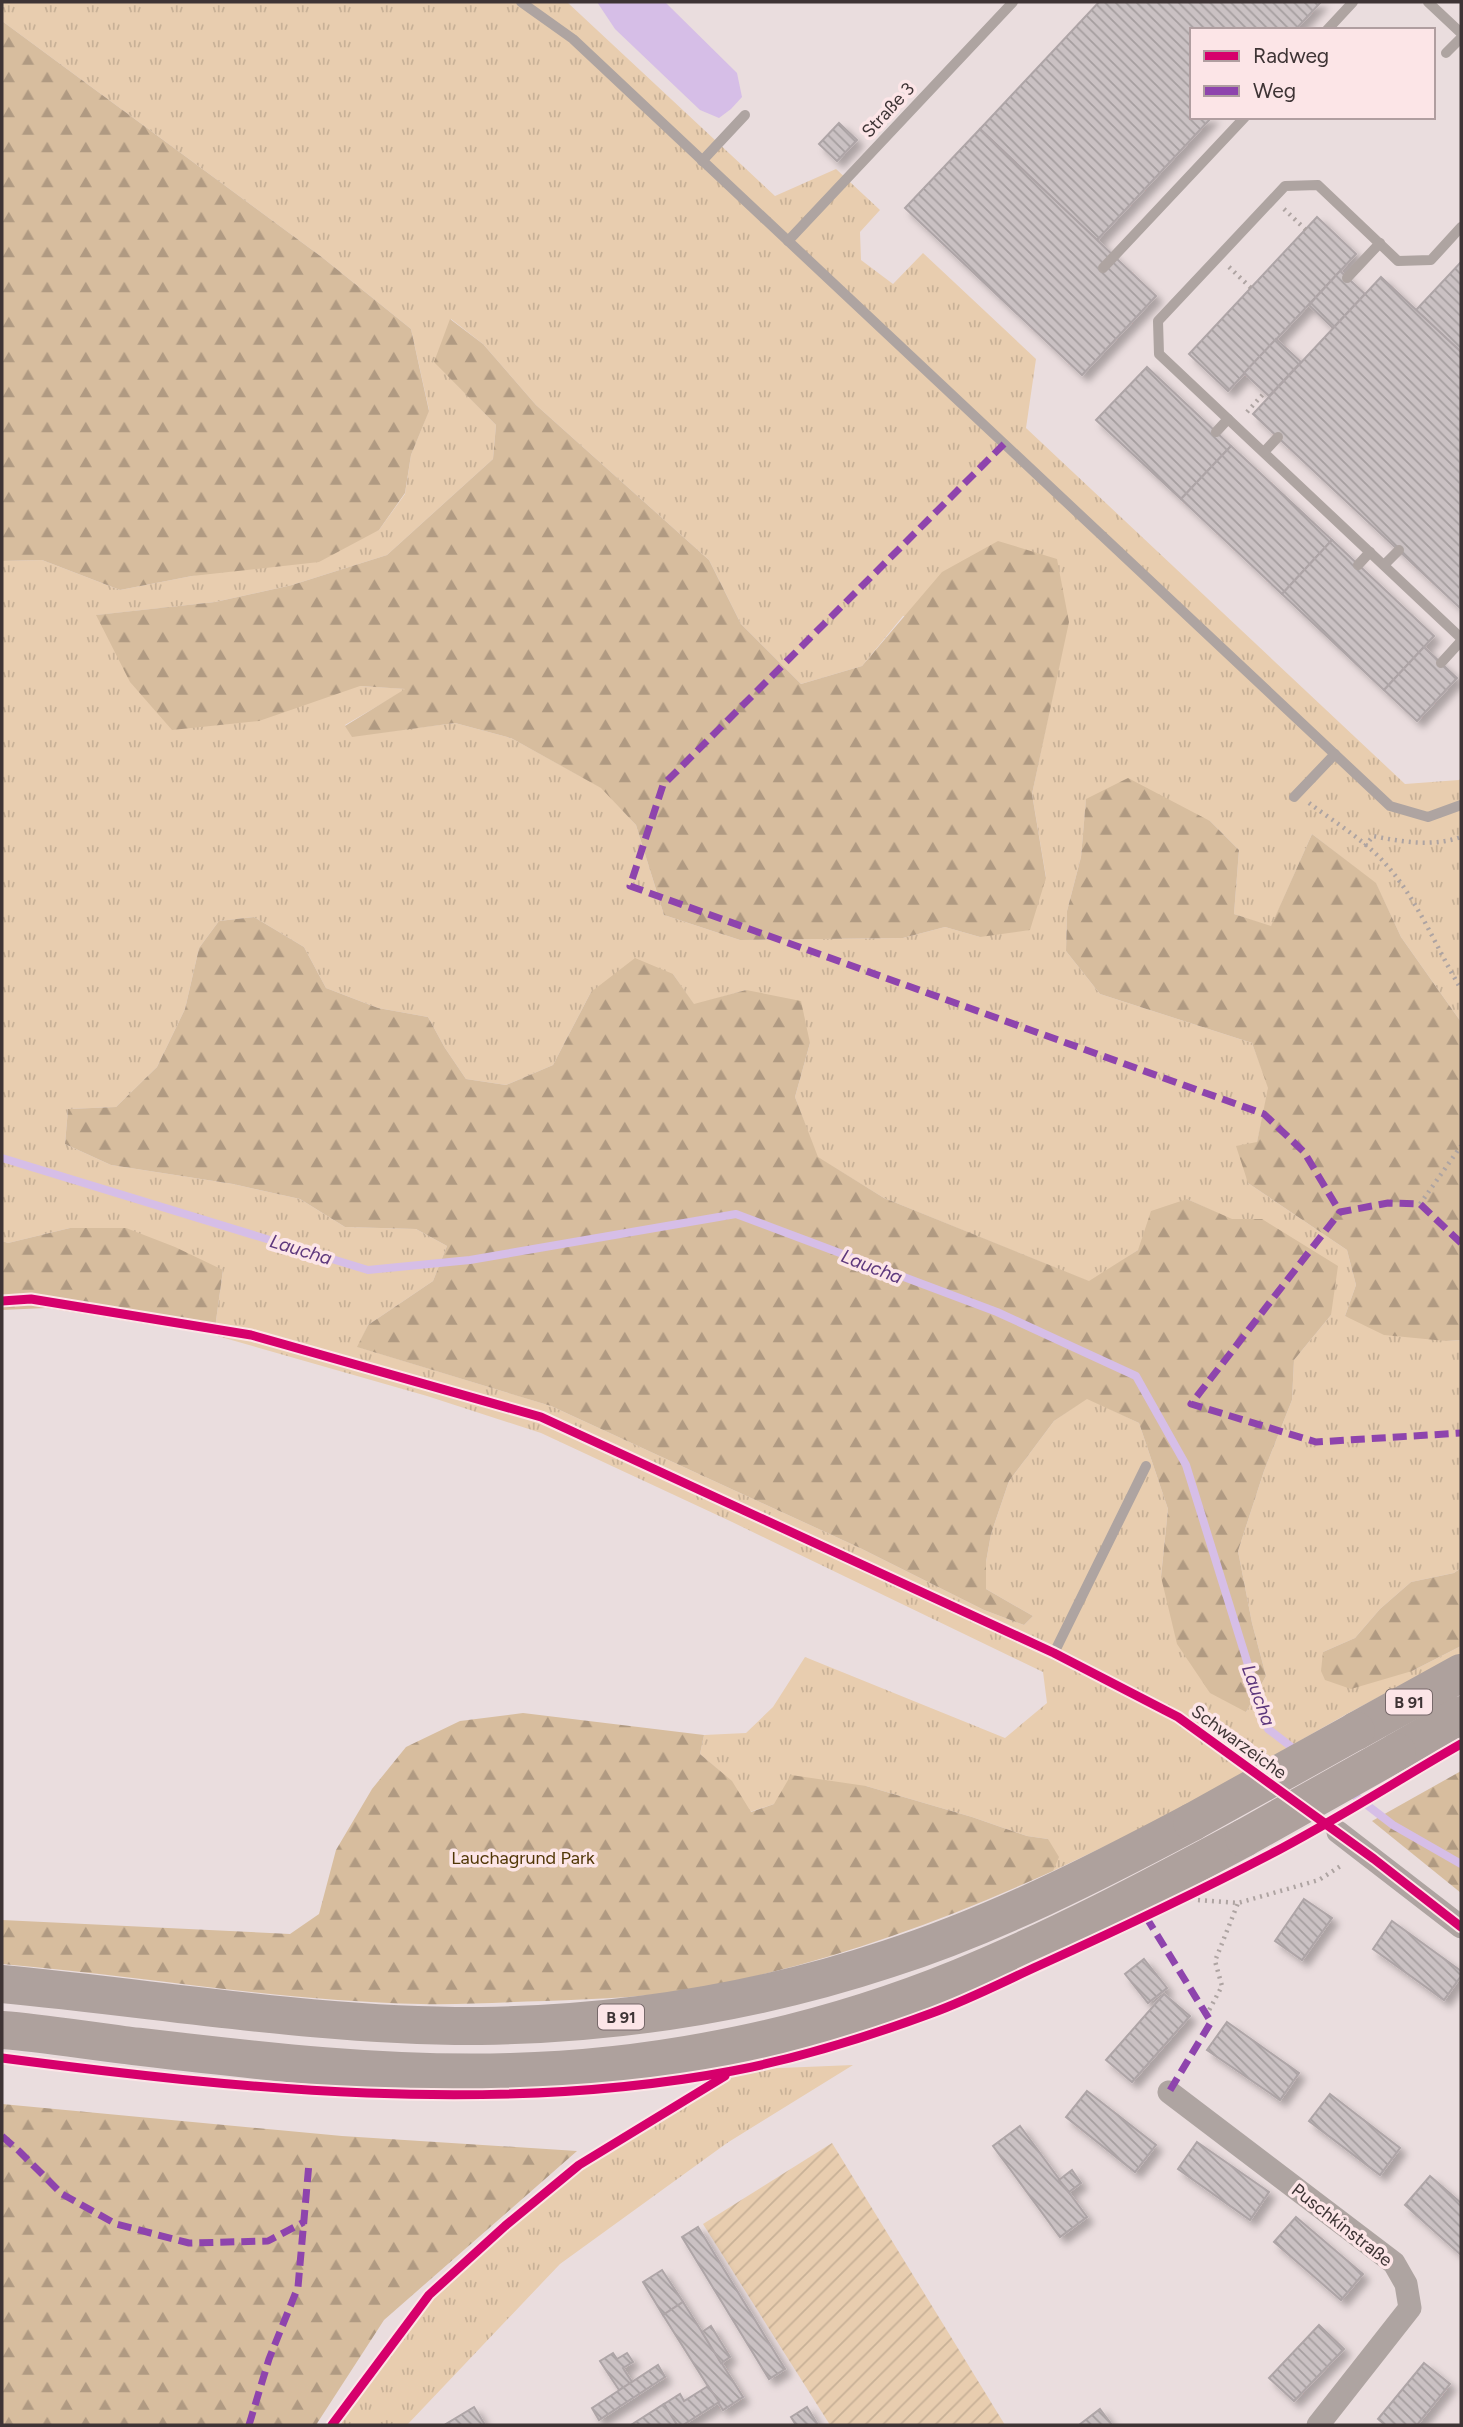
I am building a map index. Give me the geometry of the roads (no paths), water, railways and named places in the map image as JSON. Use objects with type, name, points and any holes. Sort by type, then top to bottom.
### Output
[{"type":"highway","name":"B 91","points":[[2,1984],[346,2021],[482,2026],[644,2015],[730,2000],[888,1959],[967,1930],[1122,1859],[1461,1673]]},
{"type":"highway","name":"B 91","points":[[2,2030],[324,2067],[417,2071],[538,2071],[605,2066],[699,2052],[772,2037],[851,2015],[957,1979],[1052,1938],[1244,1839],[1461,1715]]},
{"type":"street","name":"Schwarzeiche","points":[[1338,1832],[1461,1927]]},
{"type":"street","name":"Puschkinstraße","points":[[1169,2092],[1394,2263],[1406,2284],[1410,2308],[1318,2425]]},
{"type":"lane","points":[[521,2],[573,39],[1390,806],[1428,817],[1461,805]]},
{"type":"lane","name":"Straße 3","points":[[788,241],[1013,2]]},
{"type":"lane","points":[[1329,28],[1353,2]]},
{"type":"lane","points":[[1428,2],[1461,35],[1446,53]]},
{"type":"lane","points":[[702,161],[745,116]]},
{"type":"lane","points":[[1103,268],[1243,119]]},
{"type":"lane","points":[[1441,663],[1461,639],[1159,354],[1158,321],[1285,186],[1318,185],[1398,261],[1431,260],[1461,227]]},
{"type":"lane","points":[[1347,278],[1380,243]]},
{"type":"lane","points":[[1216,432],[1231,422]]},
{"type":"lane","points":[[1264,452],[1278,437]]},
{"type":"lane","points":[[1384,565],[1399,550]]},
{"type":"lane","points":[[1358,565],[1370,552]]},
{"type":"lane","points":[[1296,795],[1335,754]]},
{"type":"lane","points":[[1054,1653],[1146,1466]]},
{"type":"lane","name":"Schwarzeiche","points":[[976,1618],[1054,1653],[1178,1717],[1338,1832]]},
{"type":"waterway","name":"Laucha","points":[[2,1158],[368,1270],[470,1260],[736,1214],[997,1312],[1136,1376],[1186,1465],[1268,1729],[1298,1752]]},
{"type":"waterway","name":"Laucha","points":[[1350,1792],[1393,1825],[1461,1864]]},
{"type":"park label","name":"Lauchagrund Park","points":[[523,1858]]}]
